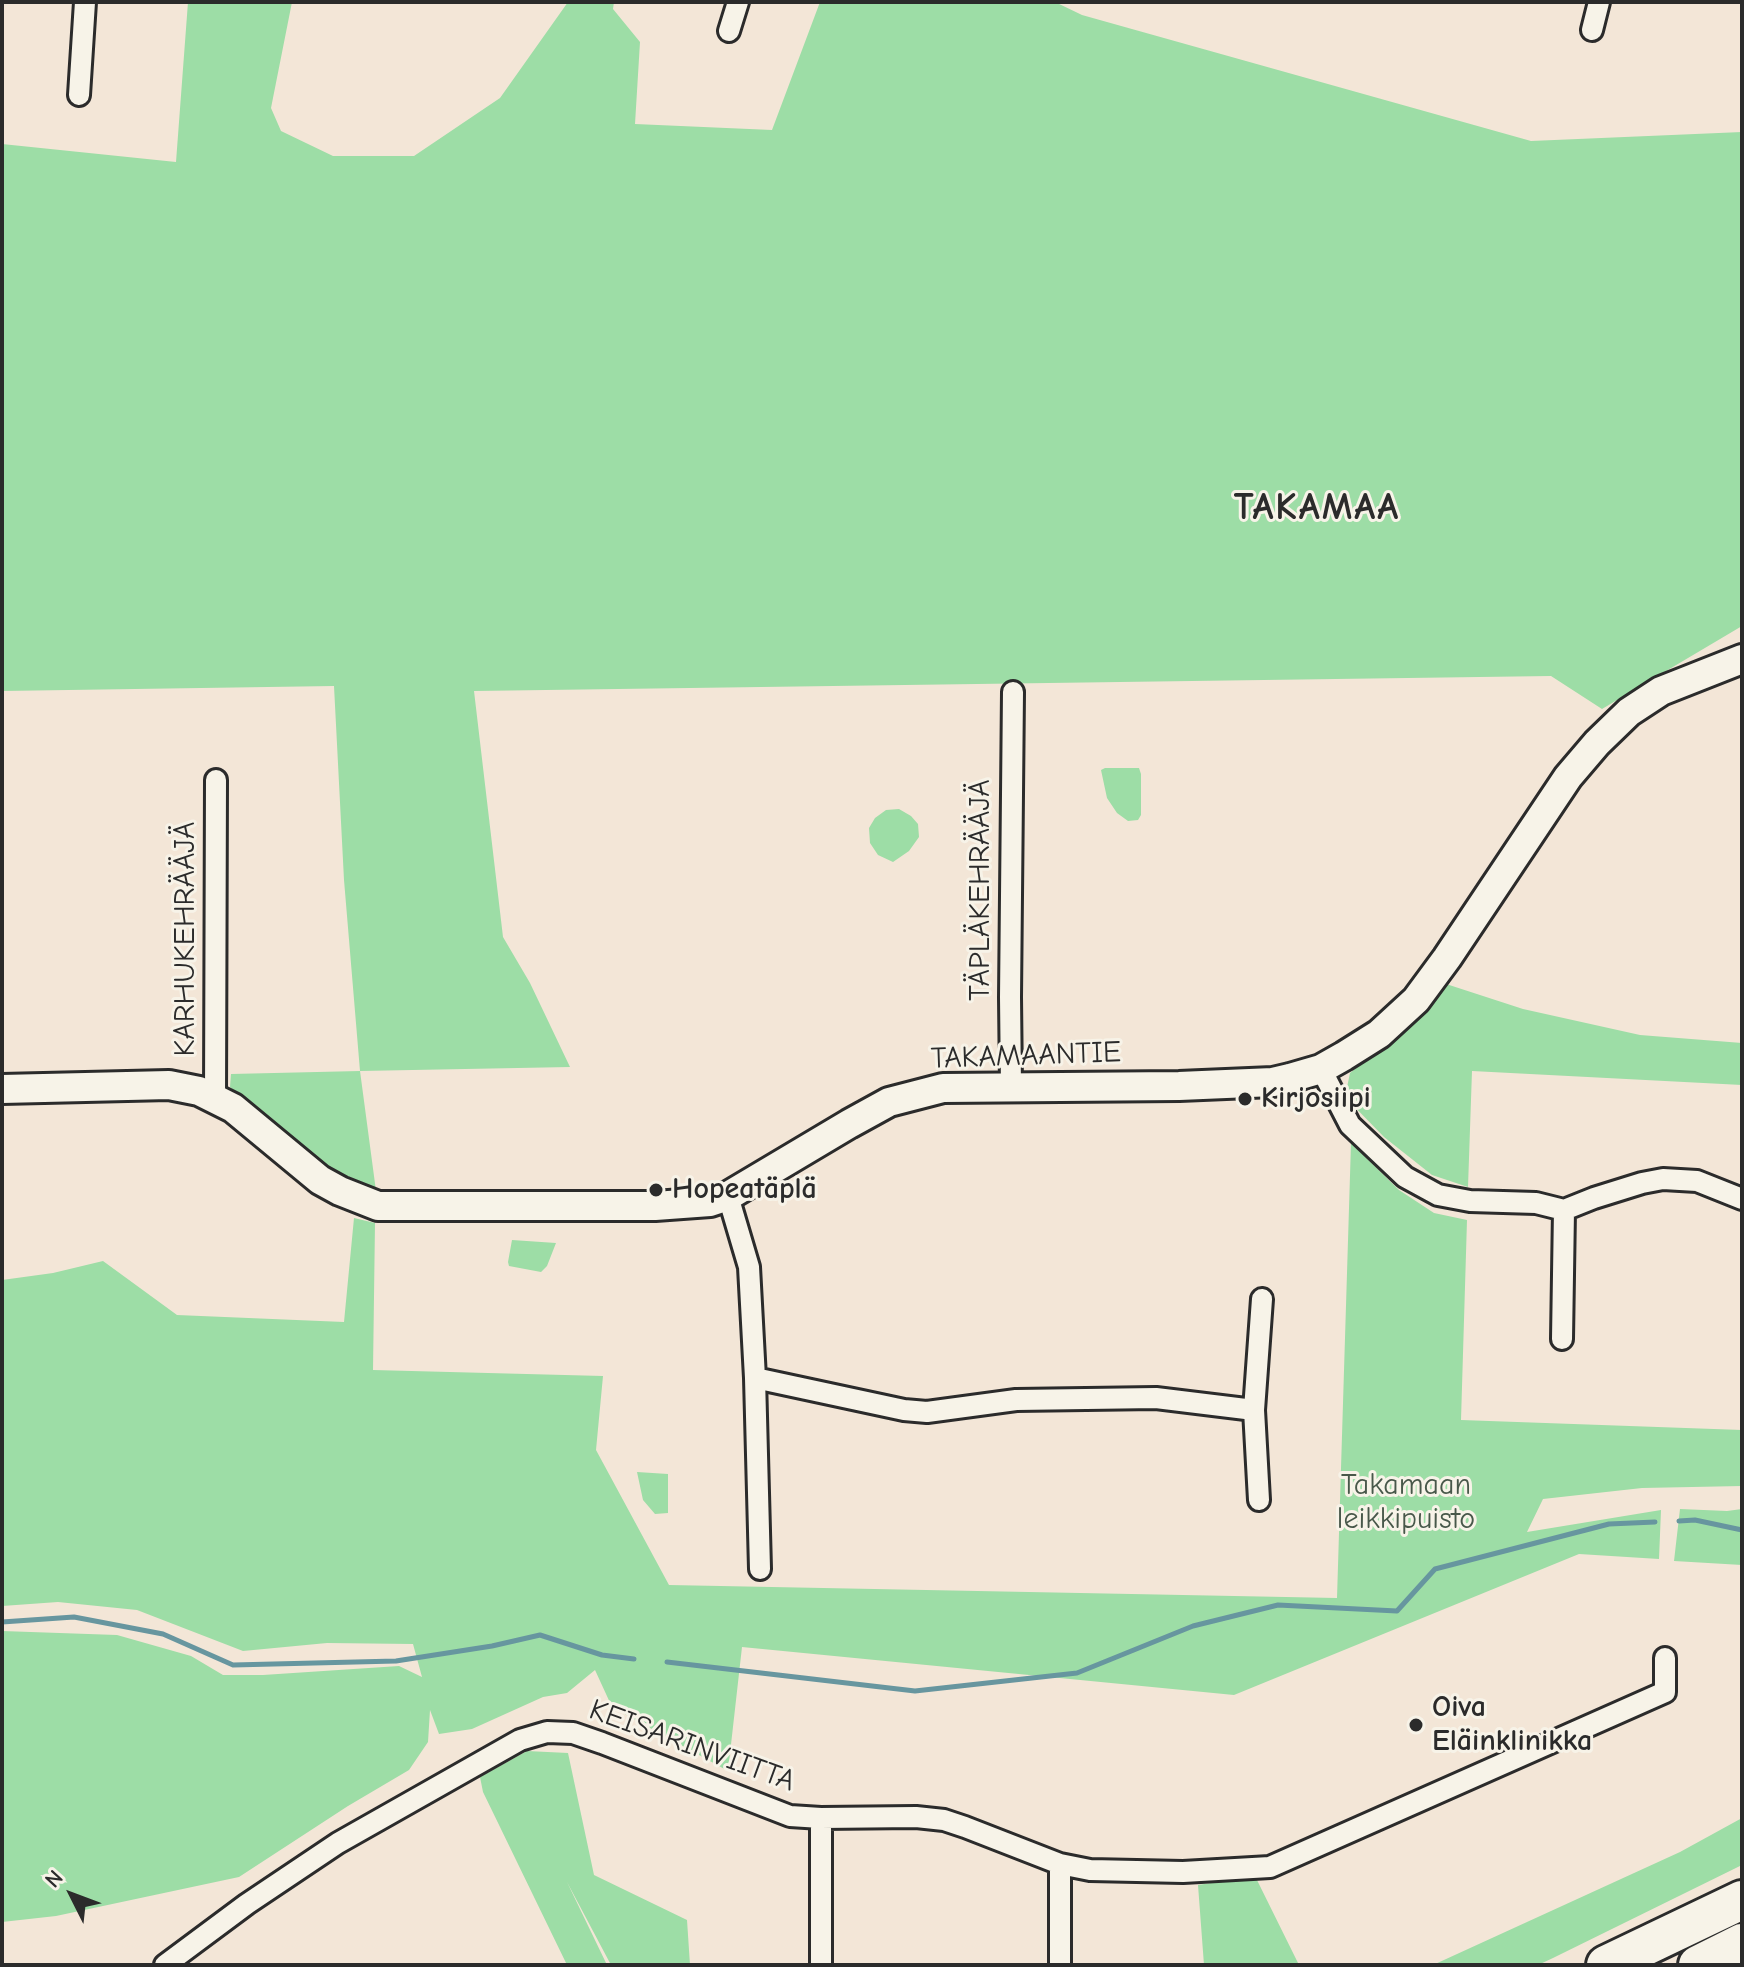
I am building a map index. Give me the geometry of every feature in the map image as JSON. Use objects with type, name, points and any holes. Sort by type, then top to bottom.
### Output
[{"type":"highway","points":[[1606,1965],[1742,1900]]},
{"type":"highway","points":[[1698,1965],[1742,1943]]},
{"type":"street","points":[[79,95],[85,2]]},
{"type":"street","points":[[729,31],[738,2]]},
{"type":"street","points":[[1592,30],[1599,2]]},
{"type":"street","name":"TAKAMAANTIE","points":[[2,1089],[169,1085],[199,1091],[233,1108],[320,1180],[378,1206],[655,1206],[710,1202],[728,1196],[889,1102],[943,1088],[1273,1082],[1321,1069],[1379,1034],[1416,1000],[1568,777],[1629,712],[1661,691],[1742,659]]},
{"type":"street","name":"TÄPLÄKEHRÄÄJÄ","points":[[1011,1087],[1013,692]]},
{"type":"street","name":"KARHUKEHRÄÄJÄ","points":[[215,1098],[216,780]]},
{"type":"street","points":[[1321,1069],[1350,1125],[1405,1177],[1438,1195],[1470,1201],[1536,1203],[1564,1210],[1594,1198],[1663,1179],[1697,1181],[1742,1199]]},
{"type":"street","points":[[728,1196],[749,1267],[760,1569]]},
{"type":"street","points":[[1562,1339],[1564,1210]]},
{"type":"street","points":[[1259,1500],[1254,1410],[1262,1299]]},
{"type":"street","points":[[755,1378],[904,1410],[927,1412],[1016,1400],[1156,1398],[1254,1410]]},
{"type":"street","name":"KEISARINVIITTA","points":[[165,1965],[247,1904],[338,1843],[520,1740],[547,1732],[573,1733],[790,1816],[944,1820],[1060,1864],[1090,1870],[1204,1871],[1270,1867],[1665,1692],[1665,1658]]},
{"type":"street","points":[[821,1818],[821,1965]]},
{"type":"street","points":[[1060,1864],[1060,1965]]},
{"type":"green space","points":[[188,2],[292,2],[271,108],[281,131],[333,156],[414,156],[500,98],[568,2],[614,2],[613,9],[640,42],[635,124],[772,130],[820,2],[1055,2],[1082,15],[1531,141],[1742,132],[1742,626],[1602,709],[1551,676],[474,691],[503,937],[530,983],[570,1067],[360,1071],[344,880],[334,686],[2,691],[2,144],[176,162]]},
{"type":"green space","points":[[1139,768],[1141,815],[1138,820],[1128,821],[1117,813],[1107,798],[1101,770]]},
{"type":"green space","points":[[899,809],[918,824],[919,837],[909,851],[893,862],[878,855],[870,843],[869,828],[875,818],[886,810]]},
{"type":"green space","points":[[1440,982],[1523,1009],[1640,1035],[1742,1043],[1742,1085],[1472,1071],[1468,1187],[1432,1175],[1384,1137],[1345,1097],[1350,1073],[1406,1027]]},
{"type":"green space","points":[[360,1071],[376,1191],[344,1181],[296,1145],[230,1087],[231,1074]]},
{"type":"green space","name":"Takamaan leikkipuisto","points":[[1351,1143],[1399,1190],[1434,1213],[1467,1220],[1461,1420],[1742,1430],[1742,1486],[1642,1488],[1543,1499],[1527,1532],[1661,1510],[1659,1559],[1579,1554],[1234,1695],[742,1647],[728,1771],[612,1707],[595,1670],[567,1693],[543,1697],[472,1729],[439,1734],[430,1710],[428,1742],[409,1770],[239,1877],[56,1916],[2,1922],[2,1631],[117,1635],[191,1656],[223,1675],[399,1666],[422,1677],[413,1644],[327,1643],[243,1651],[137,1610],[58,1602],[2,1606],[2,1280],[53,1273],[103,1261],[177,1315],[344,1322],[354,1218],[375,1223],[373,1370],[603,1376],[596,1450],[669,1585],[1337,1598]]},
{"type":"green space","points":[[512,1240],[556,1243],[547,1266],[541,1272],[509,1266]]},
{"type":"green space","points":[[637,1472],[668,1474],[668,1513],[655,1514],[643,1500]]},
{"type":"green space","points":[[1680,1509],[1742,1509],[1742,1565],[1674,1561]]},
{"type":"green space","points":[[527,1751],[568,1753],[594,1875],[687,1920],[690,1965],[611,1965],[567,1882],[607,1965],[567,1965],[483,1792],[480,1777]]},
{"type":"green space","points":[[1742,1818],[1742,1865],[1553,1958],[1538,1965],[1433,1965],[1680,1852]]},
{"type":"green space","points":[[1255,1876],[1299,1965],[1204,1965],[1198,1885]]},
{"type":"waterway","points":[[1679,1521],[1695,1520],[1742,1530]]},
{"type":"waterway","points":[[667,1662],[915,1691],[1077,1673],[1193,1626],[1278,1605],[1397,1611],[1435,1569],[1609,1524],[1655,1522]]},
{"type":"waterway","points":[[2,1622],[74,1617],[163,1634],[233,1665],[396,1661],[540,1635],[602,1655],[634,1659]]},
{"type":"place","name":"Kirjosiipi","points":[[1245,1099]]},
{"type":"place","name":"Hopeatäplä","points":[[656,1190]]},
{"type":"place","name":"Oiva Eläinklinikka","points":[[1416,1725]]},
{"type":"district","name":"TAKAMAA","points":[[1317,508]]}]
